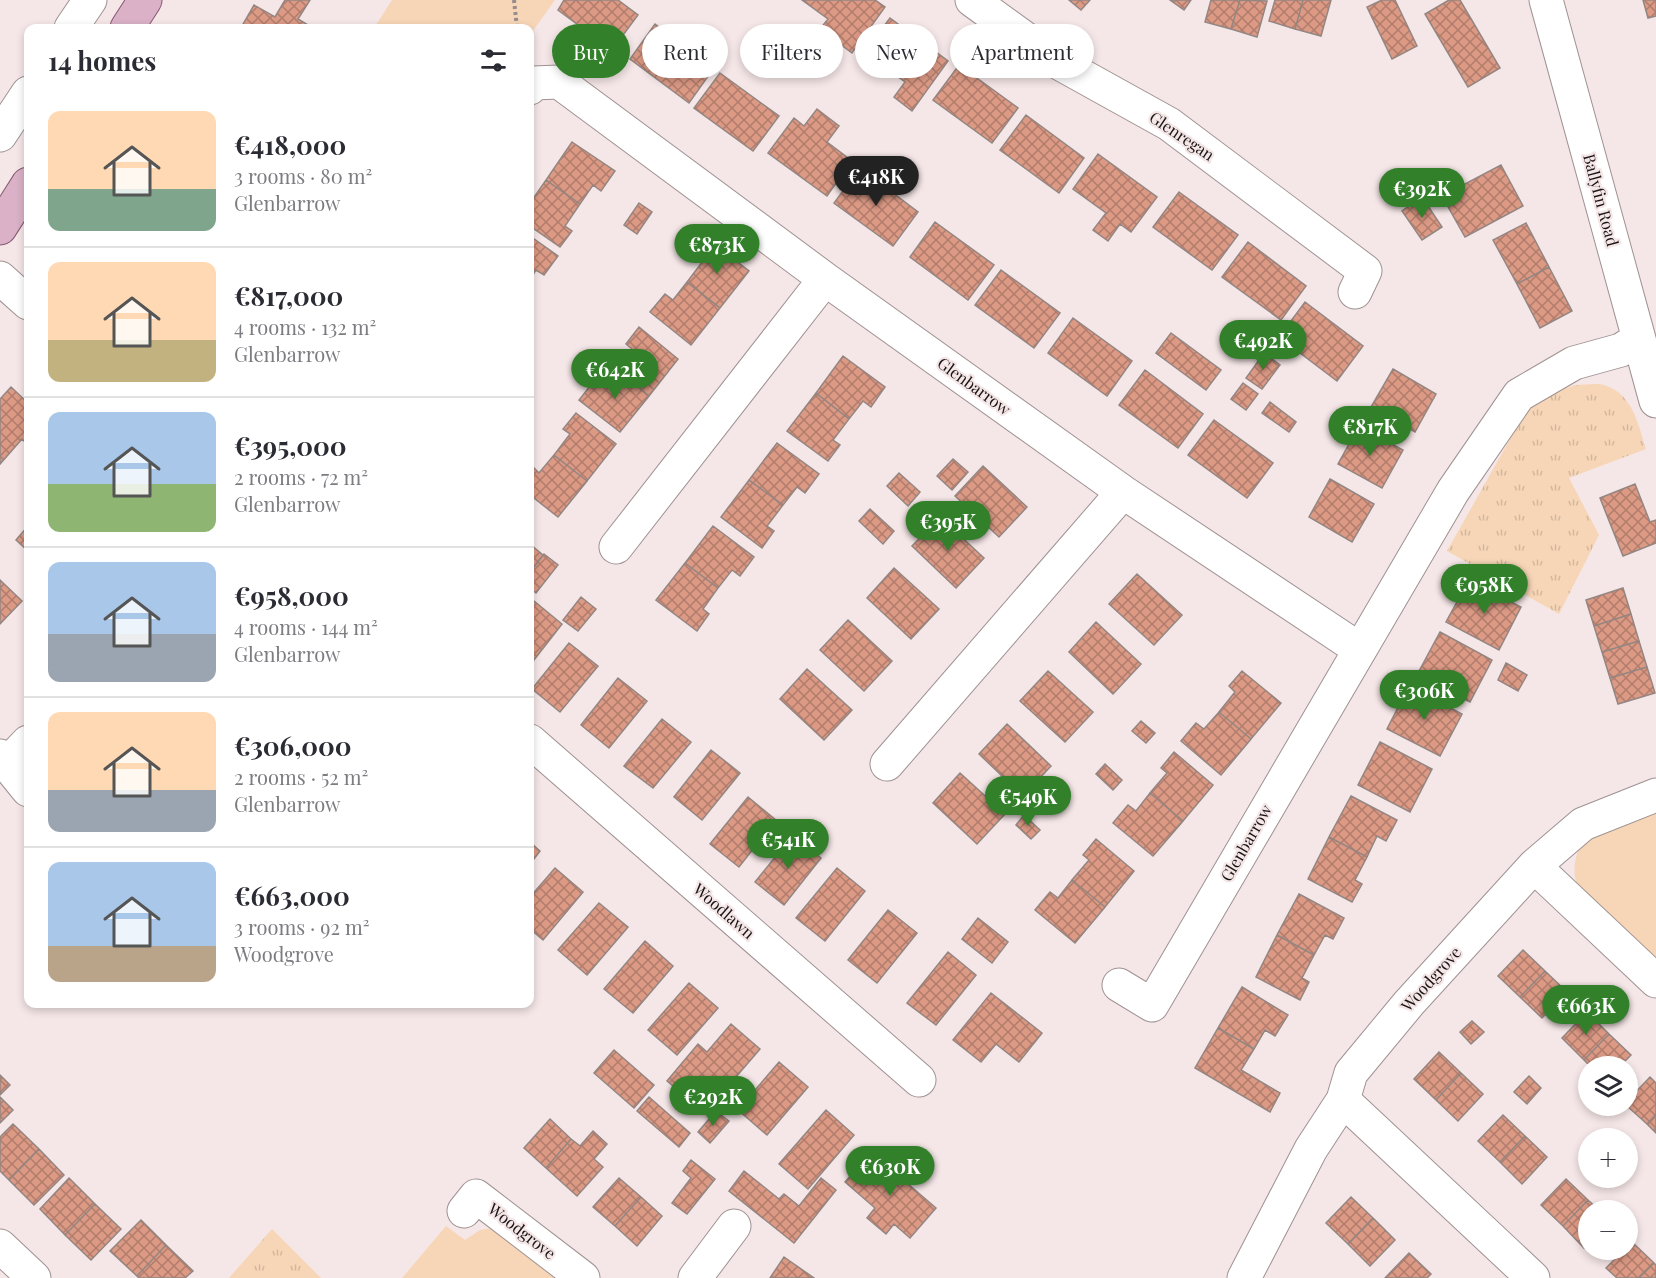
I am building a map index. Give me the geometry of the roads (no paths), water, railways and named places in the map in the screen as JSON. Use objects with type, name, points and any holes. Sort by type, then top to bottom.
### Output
[{"type":"main road","points":[[0,228],[24,190]]},
{"type":"street","points":[[74,24],[90,0]]},
{"type":"street","name":"Glenregan","points":[[972,0],[1059,63],[1169,124],[1365,271],[1355,292]]},
{"type":"street","name":"Ballyfin Road","points":[[1546,0],[1656,401]]},
{"type":"street","name":"Glenbarrow","points":[[534,83],[559,82],[825,279],[1123,492],[1359,649]]},
{"type":"street","points":[[0,135],[24,99]]},
{"type":"street","points":[[0,278],[24,299]]},
{"type":"street","points":[[613,546],[825,279]]},
{"type":"street","name":"Glenbarrow","points":[[1119,985],[1152,1005],[1453,491],[1519,395],[1574,363],[1621,350],[1638,339]]},
{"type":"street","points":[[886,763],[1123,492]]},
{"type":"street","name":"Woodlawn","points":[[534,744],[919,1080]]},
{"type":"street","points":[[12,754],[24,781]]},
{"type":"street","name":"Woodgrove","points":[[1244,1278],[1311,1149],[1343,1100],[1351,1073],[1409,1003],[1534,866],[1583,824],[1656,795]]},
{"type":"street","points":[[1534,866],[1656,981]]},
{"type":"street","points":[[1343,1100],[1533,1278]]},
{"type":"street","name":"Woodgrove","points":[[464,1210],[476,1196],[583,1278]]},
{"type":"street","points":[[695,1278],[734,1226]]},
{"type":"street","points":[[0,1246],[34,1278]]}]
